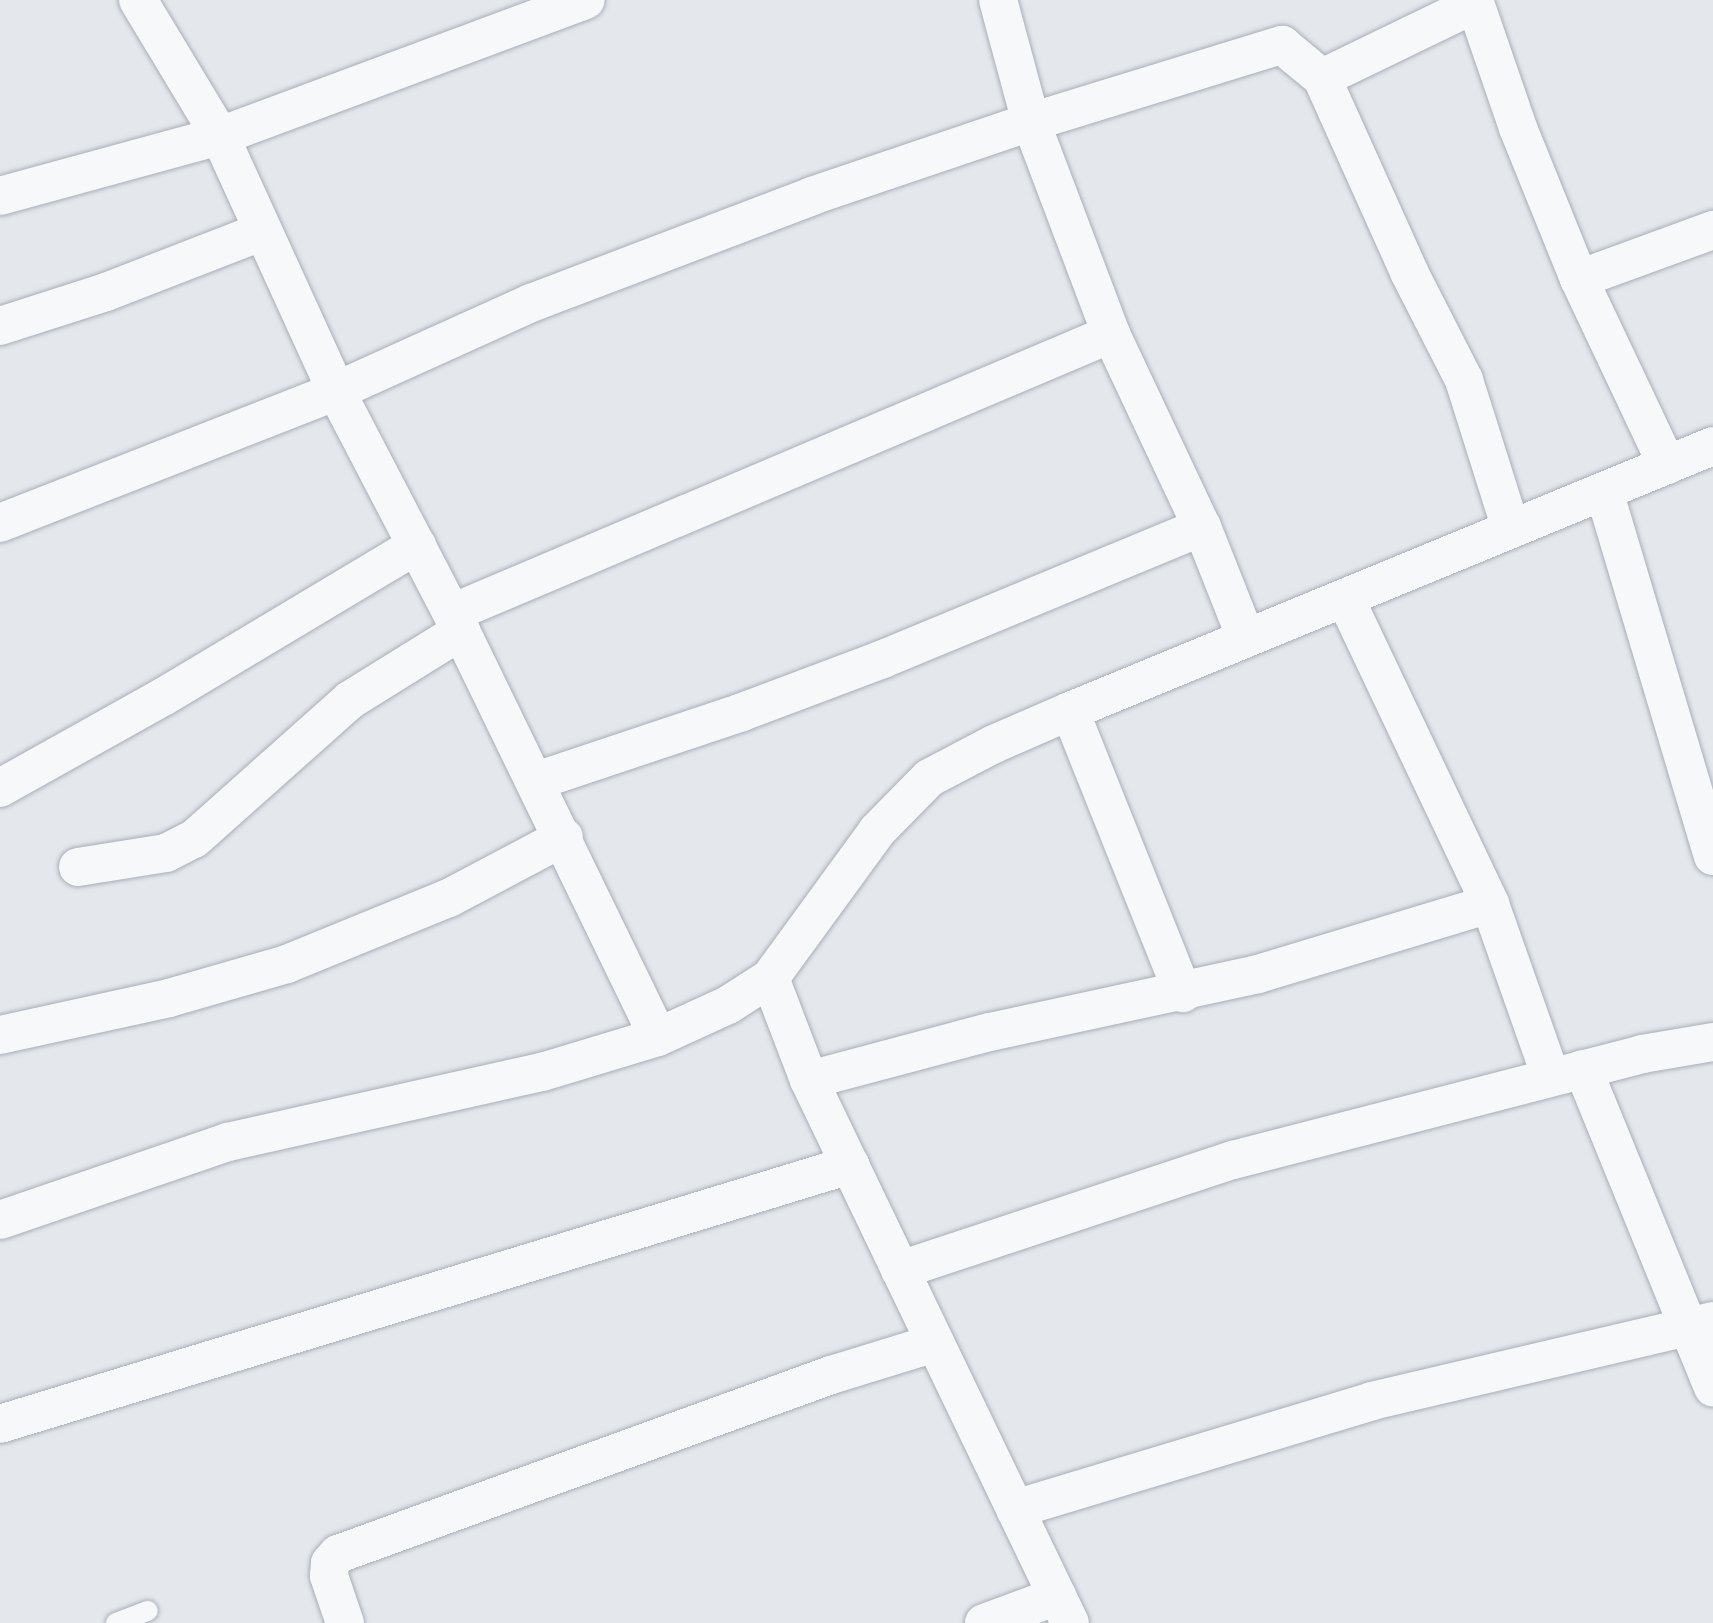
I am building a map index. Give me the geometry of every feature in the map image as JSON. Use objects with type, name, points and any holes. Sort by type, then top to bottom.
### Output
[{"type":"street","points":[[0,196],[220,136],[586,0]]},
{"type":"street","points":[[998,0],[1031,122],[1111,334],[1202,527],[1246,638]]},
{"type":"street","points":[[142,1],[220,136],[336,391],[457,622],[564,837],[658,1037]]},
{"type":"street","points":[[1322,78],[1474,2],[1518,128],[1579,279],[1667,465]]},
{"type":"street","points":[[0,523],[336,391],[531,303],[812,196],[1031,122],[1282,45],[1322,78],[1409,272],[1464,380],[1511,529]]},
{"type":"street","points":[[1579,279],[1713,230]]},
{"type":"street","points":[[0,326],[106,292],[263,231]]},
{"type":"street","points":[[78,867],[166,853],[194,839],[350,700],[457,622],[1111,334]]},
{"type":"street","points":[[0,1220],[228,1142],[542,1072],[658,1037],[728,1005],[770,978],[877,831],[929,778],[994,744],[1070,711],[1713,446]]},
{"type":"street","points":[[1604,491],[1713,856]]},
{"type":"street","points":[[536,781],[742,712],[854,670],[1202,527]]},
{"type":"street","points":[[0,788],[163,697],[417,545]]},
{"type":"street","points":[[1345,598],[1567,1073],[1701,1324],[1713,1388]]},
{"type":"street","points":[[1070,711],[1183,993]]},
{"type":"street","points":[[0,1035],[169,998],[287,964],[449,898],[564,837]]},
{"type":"street","points":[[809,1080],[990,1032],[1183,993],[1490,904]]},
{"type":"street","points":[[770,978],[809,1080],[1063,1610],[984,1623]]},
{"type":"street","points":[[900,1270],[1233,1160],[1642,1054],[1713,1042]]},
{"type":"street","points":[[0,1424],[850,1165]]},
{"type":"street","points":[[1015,1509],[1372,1401],[1701,1324]]},
{"type":"street","points":[[345,1623],[329,1576],[330,1563],[338,1554],[831,1375],[935,1343]]},
{"type":"lane","points":[[116,1623],[148,1611]]}]
